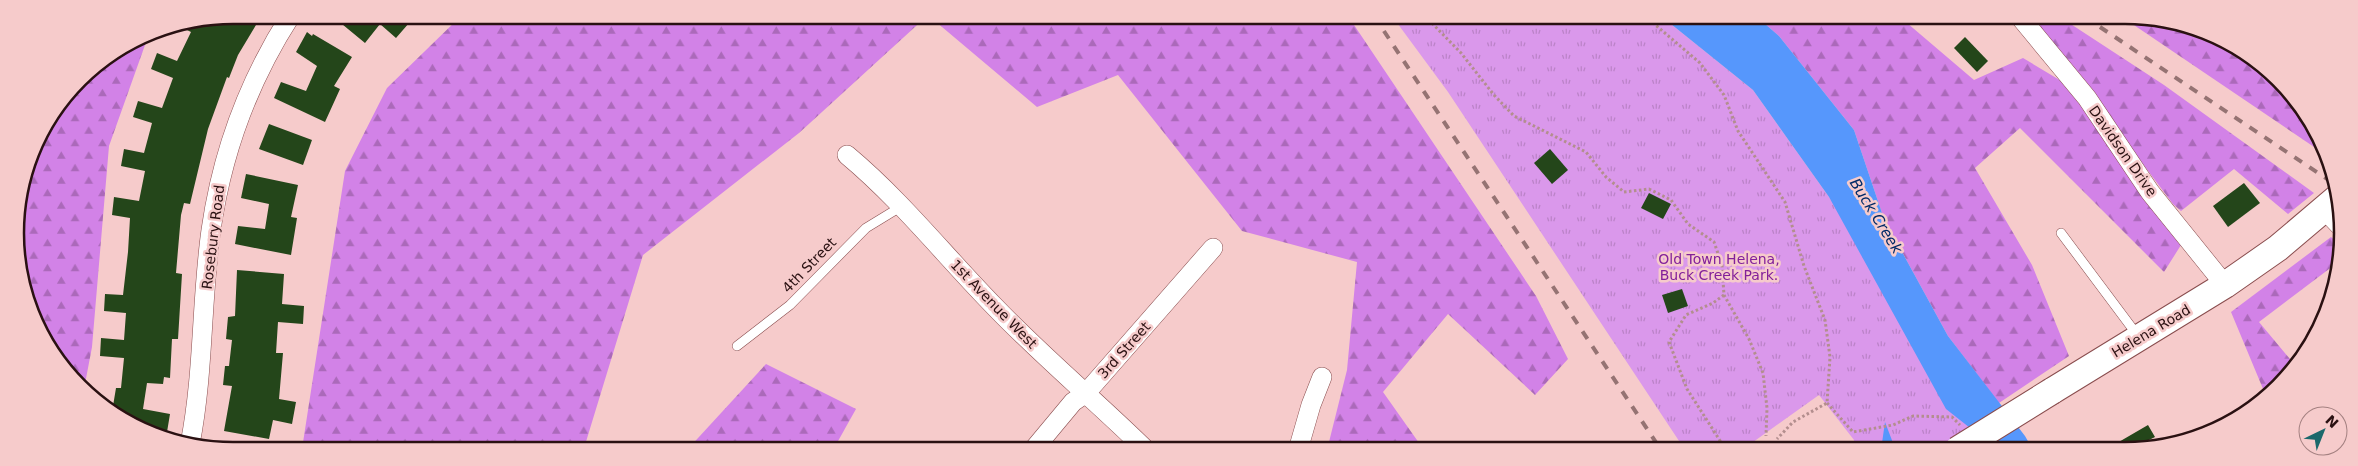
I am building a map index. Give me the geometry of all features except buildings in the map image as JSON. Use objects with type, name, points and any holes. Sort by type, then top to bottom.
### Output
[{"type":"main road","name":"Helena Road","points":[[1970,442],[2225,285],[2333,211]]},
{"type":"street","name":"Rosebury Road","points":[[191,438],[198,392],[209,251],[222,174],[239,116],[252,85],[272,45],[285,24]]},
{"type":"street","name":"Davidson Drive","points":[[2026,24],[2087,98],[2150,192],[2225,285]]},
{"type":"street","name":"1st Avenue West","points":[[847,155],[903,206],[993,306],[1138,442]]},
{"type":"street","name":"3rd Street","points":[[1039,442],[1074,402],[1086,393],[1213,248]]},
{"type":"street","points":[[1300,442],[1311,405],[1322,377]]},
{"type":"lane","name":"4th Street","points":[[737,346],[790,305],[866,228],[903,206]]},
{"type":"lane","points":[[2061,233],[2139,338]]},
{"type":"path","points":[[1433,24],[1461,53],[1514,116],[1586,152],[1606,177],[1624,192],[1649,189],[1671,200],[1688,224],[1714,242],[1722,266],[1724,295],[1748,339],[1763,372],[1768,408],[1767,442]]},
{"type":"path","points":[[1654,24],[1700,63],[1724,95],[1738,131],[1785,202],[1804,266],[1825,320],[1830,357],[1827,402],[1853,432],[1893,425],[1913,416],[1952,417]]},
{"type":"path","points":[[1721,442],[1687,389],[1669,342],[1686,315],[1714,303],[1724,295]]},
{"type":"path","points":[[1775,442],[1793,422],[1827,402]]},
{"type":"green space","points":[[453,24],[918,24],[799,133],[643,255],[586,442],[303,442],[345,171],[387,88]]},
{"type":"green space","points":[[938,24],[1353,24],[1536,296],[1568,359],[1535,395],[1448,314],[1383,392],[1418,442],[1329,442],[1347,370],[1357,262],[1242,231],[1118,75],[1037,107]]},
{"type":"green space","name":"Old Town Helena, Buck Creek Park.","points":[[1398,24],[1671,24],[1753,90],[1829,197],[1993,442],[1854,442],[1819,395],[1753,442],[1680,442],[1448,92]]},
{"type":"green space","points":[[1765,24],[1908,24],[1974,80],[2023,58],[2063,82],[2158,207],[2181,245],[2164,272],[2020,128],[1975,168],[2032,265],[2069,356],[1999,403],[1948,336],[1884,219],[1854,130],[1779,36]]},
{"type":"green space","points":[[2031,24],[2071,24],[2164,85],[2314,193],[2288,214],[2234,169],[2181,211],[2173,204],[2075,74]]},
{"type":"green space","points":[[2132,24],[2166,28],[2192,35],[2218,45],[2241,59],[2263,76],[2282,95],[2299,117],[2316,148]]},
{"type":"green space","points":[[146,43],[109,146],[92,347],[85,381],[67,360],[45,326],[31,287],[24,247],[24,219],[28,192],[45,140],[67,106],[85,85],[106,67]]},
{"type":"green space","points":[[2331,237],[2334,240],[2331,268],[2259,322],[2291,360],[2263,390],[2231,312]]},
{"type":"green space","points":[[766,364],[856,409],[837,442],[694,442]]},
{"type":"water","name":"Buck Creek","points":[[1671,24],[1765,24],[1779,36],[1854,130],[1884,219],[1948,336],[2028,442],[1988,442],[1946,409],[1829,197],[1753,90]]},
{"type":"water","points":[[1885,422],[1893,442],[1882,442]]},
{"type":"railway","points":[[1379,24],[1656,442]]},
{"type":"railway","points":[[2095,24],[2327,179]]}]
